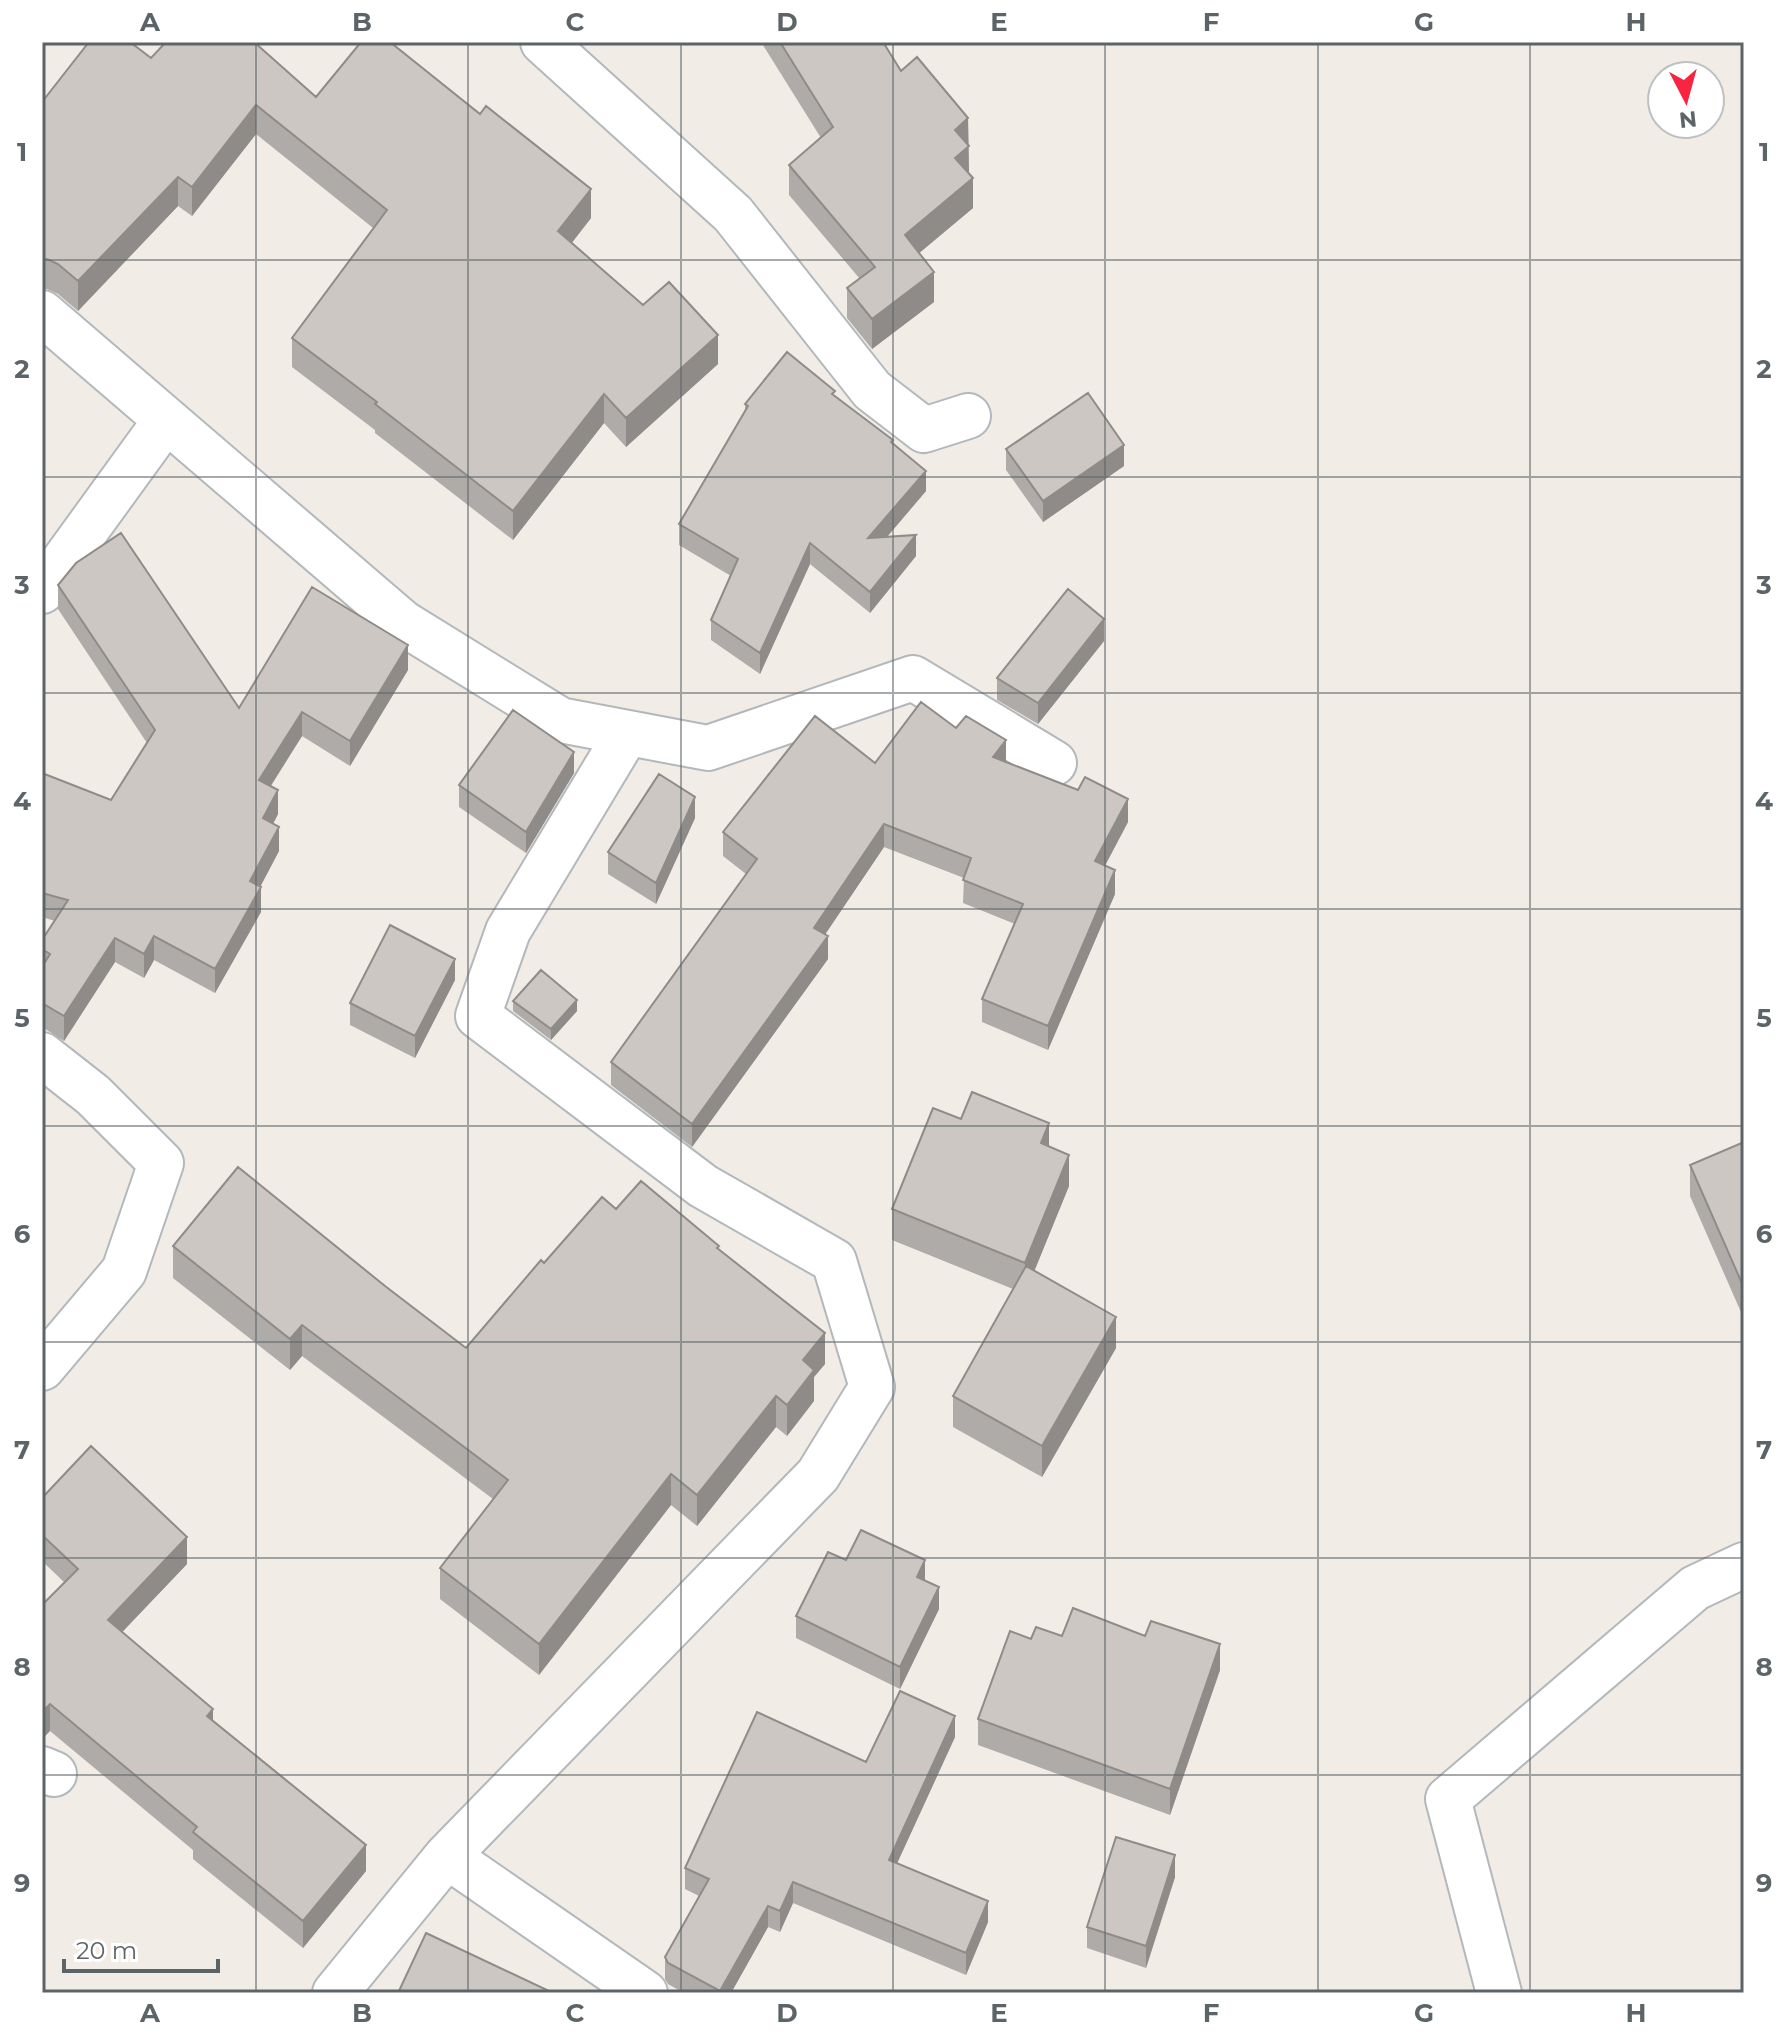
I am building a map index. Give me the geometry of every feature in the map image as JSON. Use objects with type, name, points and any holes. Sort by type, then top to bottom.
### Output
[{"type":"street","points":[[543,42],[733,214],[872,390],[924,430],[968,416]]},
{"type":"street","points":[[42,313],[403,623],[560,720],[708,748],[913,678],[1054,763]]},
{"type":"street","points":[[42,591],[166,420]]},
{"type":"street","points":[[335,1993],[447,1856],[818,1475],[872,1387],[834,1261],[703,1186],[478,1016],[508,931],[627,733]]},
{"type":"street","points":[[42,1055],[93,1095],[161,1163],[124,1271],[42,1368]]},
{"type":"street","points":[[1499,1993],[1448,1799],[1695,1588],[1744,1565]]},
{"type":"street","points":[[447,1856],[645,1993]]},
{"type":"building","points":[[89,42],[130,42],[151,58],[166,42],[254,42],[316,97],[361,42],[390,42],[480,114],[486,106],[591,189],[558,231],[643,305],[669,282],[718,335],[626,418],[604,394],[513,511],[292,338],[387,210],[256,105],[192,187],[178,177],[78,281],[58,264],[42,260],[42,102]]},
{"type":"building","points":[[780,42],[883,42],[901,71],[917,57],[968,118],[955,130],[969,146],[955,158],[973,178],[905,235],[934,272],[872,319],[847,288],[875,267],[789,165],[833,127]]},
{"type":"building","points":[[787,352],[835,391],[832,394],[893,440],[891,442],[926,471],[868,538],[916,535],[870,592],[810,543],[760,653],[711,620],[738,559],[679,524],[748,406],[745,404]]},
{"type":"building","points":[[1088,393],[1124,445],[1043,501],[1006,449]]},
{"type":"building","points":[[121,533],[239,708],[312,587],[408,645],[350,741],[302,712],[259,780],[278,790],[263,818],[279,827],[250,881],[261,887],[215,969],[154,936],[144,954],[115,938],[64,1016],[42,1003],[42,967],[50,954],[42,949],[42,940],[68,900],[42,893],[42,773],[111,800],[155,730],[58,585],[76,563]]},
{"type":"building","points":[[1068,589],[1104,619],[1038,703],[997,678]]},
{"type":"building","points":[[921,702],[956,728],[966,716],[1006,740],[993,757],[1078,790],[1085,777],[1128,799],[1095,861],[1115,870],[1048,1026],[982,999],[1023,904],[963,880],[971,858],[884,824],[814,928],[828,936],[692,1124],[611,1062],[757,859],[723,832],[815,716],[875,763]]},
{"type":"building","points":[[513,710],[574,752],[526,832],[459,785]]},
{"type":"building","points":[[659,774],[695,797],[656,883],[608,852]]},
{"type":"building","points":[[390,925],[455,959],[415,1036],[350,1003]]},
{"type":"building","points":[[541,970],[577,1000],[551,1029],[513,1001]]},
{"type":"building","points":[[972,1092],[1049,1123],[1041,1143],[1069,1155],[1025,1263],[892,1209],[933,1108],[961,1119]]},
{"type":"building","points":[[1744,1142],[1744,1288],[1690,1165]]},
{"type":"building","points":[[238,1167],[466,1348],[541,1260],[544,1263],[602,1197],[616,1209],[641,1181],[719,1246],[717,1248],[825,1333],[803,1360],[814,1370],[787,1405],[776,1396],[697,1495],[671,1474],[539,1644],[440,1568],[508,1480],[302,1325],[290,1339],[173,1246]]},
{"type":"building","points":[[1026,1266],[1116,1317],[1042,1446],[953,1396]]},
{"type":"building","points":[[91,1446],[187,1537],[108,1620],[213,1709],[207,1716],[366,1845],[303,1921],[193,1832],[197,1827],[50,1704],[42,1712],[42,1605],[78,1569],[42,1535],[42,1498]]},
{"type":"building","points":[[861,1530],[925,1560],[917,1577],[939,1587],[900,1667],[796,1616],[828,1552],[846,1560]]},
{"type":"building","points":[[1073,1608],[1145,1636],[1151,1621],[1220,1644],[1170,1789],[978,1719],[1010,1631],[1031,1639],[1036,1627],[1062,1636]]},
{"type":"building","points":[[900,1691],[955,1716],[889,1860],[988,1901],[966,1953],[793,1882],[780,1911],[768,1906],[720,1991],[668,1963],[665,1957],[709,1879],[685,1868],[757,1712],[866,1762]]},
{"type":"building","points":[[1116,1837],[1175,1855],[1146,1946],[1087,1927]]},
{"type":"building","points":[[426,1933],[547,1990],[546,1993],[398,1993]]}]
